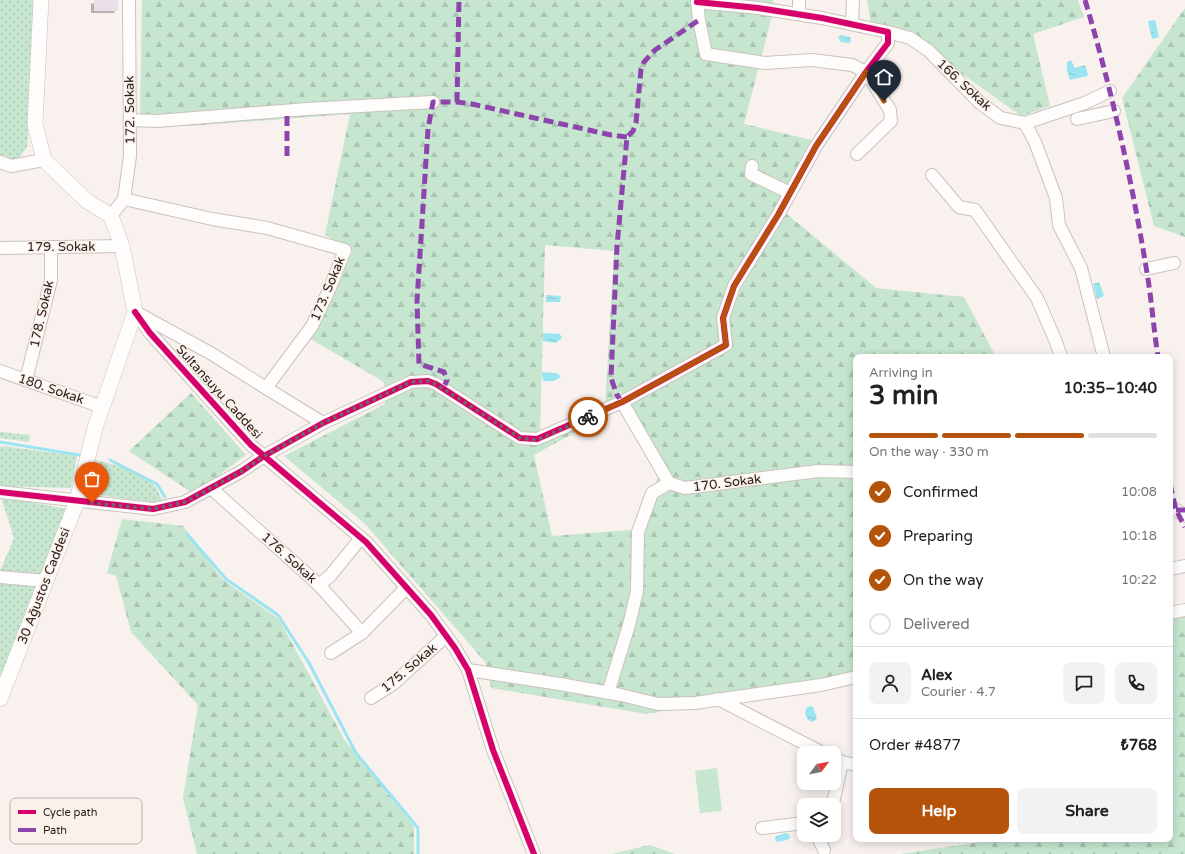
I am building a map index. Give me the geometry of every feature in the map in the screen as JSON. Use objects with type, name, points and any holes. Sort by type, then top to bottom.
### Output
[{"type":"main road","points":[[41,0],[35,124],[44,160],[87,200],[111,216]]},
{"type":"main road","name":"Sultansuyu Caddesi","points":[[111,216],[122,246],[135,312]]},
{"type":"main road","name":"30 Ağustos Caddesi","points":[[0,696],[77,501],[95,428],[135,312]]},
{"type":"street","name":"172. Sokak","points":[[111,216],[124,199],[130,156],[129,0]]},
{"type":"street","points":[[799,0],[799,14]]},
{"type":"street","points":[[852,24],[853,0]]},
{"type":"street","points":[[697,1],[699,20],[706,54],[766,63],[812,60],[852,65],[866,72],[890,110],[892,121],[857,154]]},
{"type":"street","name":"166. Sokak","points":[[697,1],[799,14],[852,24],[910,38],[929,51],[980,103],[1001,118],[1025,123]]},
{"type":"street","points":[[534,854],[493,750],[468,670],[456,648],[430,615],[361,538],[264,456],[323,423],[411,382],[420,381],[436,384],[520,438],[537,440],[622,402],[726,345],[723,318],[734,286],[790,193],[816,146],[866,72],[888,43],[888,32]]},
{"type":"street","points":[[1103,354],[1081,268],[1059,225],[1056,198],[1035,142],[1025,123],[1085,103],[1110,91]]},
{"type":"street","points":[[130,120],[157,121],[307,109],[433,102]]},
{"type":"street","points":[[1076,120],[1114,111]]},
{"type":"street","points":[[0,162],[11,166],[44,160]]},
{"type":"street","points":[[752,166],[751,174],[790,193]]},
{"type":"street","points":[[932,176],[959,207],[975,210],[1037,298],[1060,354]]},
{"type":"street","name":"173. Sokak","points":[[124,199],[212,219],[267,228],[345,250],[329,290],[312,326],[266,388]]},
{"type":"street","name":"179. Sokak","points":[[0,248],[122,246]]},
{"type":"street","name":"178. Sokak","points":[[26,380],[51,280],[51,247]]},
{"type":"street","points":[[1146,269],[1174,262]]},
{"type":"street","points":[[135,312],[212,354],[323,423]]},
{"type":"street","name":"Sultansuyu Caddesi","points":[[0,492],[153,509],[185,502],[242,471],[264,456],[251,445],[150,333],[135,312]]},
{"type":"street","name":"180. Sokak","points":[[0,371],[102,407]]},
{"type":"street","points":[[608,693],[629,625],[637,591],[638,532],[652,493],[669,482],[622,402]]},
{"type":"street","name":"170. Sokak","points":[[669,482],[684,488],[818,471],[853,472]]},
{"type":"street","name":"176. Sokak","points":[[211,488],[320,585],[362,633]]},
{"type":"street","points":[[320,585],[330,576],[361,538]]},
{"type":"street","points":[[1173,568],[1185,566]]},
{"type":"street","points":[[0,577],[46,581]]},
{"type":"street","points":[[331,653],[362,633],[406,588]]},
{"type":"street","points":[[1173,612],[1185,610]]},
{"type":"street","name":"175. Sokak","points":[[371,698],[393,684],[446,636]]},
{"type":"street","points":[[468,670],[608,693],[658,704],[695,703],[821,684],[853,678]]},
{"type":"street","points":[[718,699],[809,746]]},
{"type":"street","points":[[841,761],[853,764]]},
{"type":"street","points":[[762,828],[797,824]]},
{"type":"street","points":[[821,842],[824,850]]},
{"type":"green space","points":[[0,0],[39,0],[27,147],[16,162],[0,155]]},
{"type":"green space","points":[[142,0],[773,0],[774,8],[744,124],[824,143],[782,210],[876,288],[964,297],[994,354],[853,354],[853,679],[646,714],[491,688],[486,663],[365,524],[284,456],[385,404],[384,382],[309,338],[353,251],[325,235],[350,114],[189,126],[140,123]],"holes":[[[545,245],[614,251],[605,407],[540,436]],[[621,407],[659,472],[642,529],[552,536],[534,455]]]},
{"type":"green space","points":[[867,0],[1078,0],[1084,17],[1033,34],[1050,106],[1021,116],[906,34],[871,25]]},
{"type":"green space","points":[[1185,8],[1185,237],[1154,226],[1122,98]]},
{"type":"green space","points":[[191,393],[246,455],[194,494],[129,451]]},
{"type":"green space","points":[[0,432],[30,435],[29,442],[0,438]]},
{"type":"green space","points":[[3,446],[77,456],[71,488],[0,486],[0,447]]},
{"type":"green space","points":[[100,461],[122,467],[155,485],[164,504],[92,494]]},
{"type":"green space","points":[[1,497],[68,509],[0,694],[0,571],[14,538]]},
{"type":"green space","points":[[122,519],[183,526],[222,579],[279,619],[344,739],[414,826],[414,854],[197,854],[183,798],[198,705],[131,632],[116,576],[107,573]]},
{"type":"green space","points":[[1185,604],[1185,854],[900,854],[980,842],[1173,842],[1173,606]]},
{"type":"green space","points":[[717,768],[722,811],[700,813],[695,771]]},
{"type":"green space","points":[[650,845],[675,854],[611,854]]},
{"type":"water","points":[[1155,20],[1159,37],[1152,39],[1148,21]]},
{"type":"water","points":[[841,35],[850,37],[851,42],[841,42],[838,37]]},
{"type":"water","points":[[1071,60],[1075,68],[1085,65],[1088,74],[1087,76],[1070,80],[1067,70],[1067,62]]},
{"type":"water","points":[[1099,282],[1104,296],[1097,299],[1093,284]]},
{"type":"water","points":[[546,295],[561,296],[560,302],[546,302]]},
{"type":"water","points":[[543,333],[560,334],[562,338],[556,343],[543,341]]},
{"type":"water","points":[[542,372],[557,373],[561,377],[554,381],[543,381]]},
{"type":"water","points":[[810,706],[813,707],[817,718],[813,722],[808,720],[805,714],[806,708]]},
{"type":"water","points":[[786,833],[789,834],[790,838],[777,842],[775,839],[776,836]]},
{"type":"building","points":[[94,0],[118,0],[118,11],[94,11]]},
{"type":"waterway","points":[[0,442],[79,455]]},
{"type":"waterway","points":[[110,460],[157,484],[165,497]]},
{"type":"waterway","points":[[187,534],[226,579],[278,615],[309,663],[356,753],[418,828],[418,854]]},
{"type":"marked path","points":[[457,102],[459,0]]},
{"type":"marked path","points":[[1085,0],[1113,103],[1129,173],[1148,279],[1158,354]]},
{"type":"marked path","points":[[622,402],[617,395],[611,378],[617,246],[627,137],[633,131],[636,123],[641,69],[644,62],[655,50],[699,20]]},
{"type":"marked path","points":[[443,389],[447,380],[444,372],[419,364],[417,301],[428,129],[433,102],[457,102],[472,104],[611,135],[627,137]]},
{"type":"marked path","points":[[287,111],[287,156]]},
{"type":"marked path","points":[[1173,497],[1176,510],[1185,527]]},
{"type":"marked path","points":[[1176,510],[1185,510]]},
{"type":"cycle path","points":[[0,492],[153,509],[185,502],[242,471],[264,456],[323,423],[411,382],[428,381],[436,384],[520,438],[537,439],[622,402],[726,345],[723,318],[734,286],[778,215],[816,146],[866,72],[888,43],[888,32],[822,18],[758,8],[697,2]]},
{"type":"cycle path","points":[[135,312],[150,333],[251,445],[366,542],[431,615],[455,648],[468,670],[493,750],[534,854]]},
{"type":"way so far","points":[[92,503],[153,509],[185,502],[242,471],[264,456],[323,423],[411,382],[428,381],[436,384],[520,438],[537,440],[588,417]]},
{"type":"route","points":[[588,417],[622,402],[726,345],[723,318],[734,286],[778,215],[816,146],[866,72],[884,101]]}]
